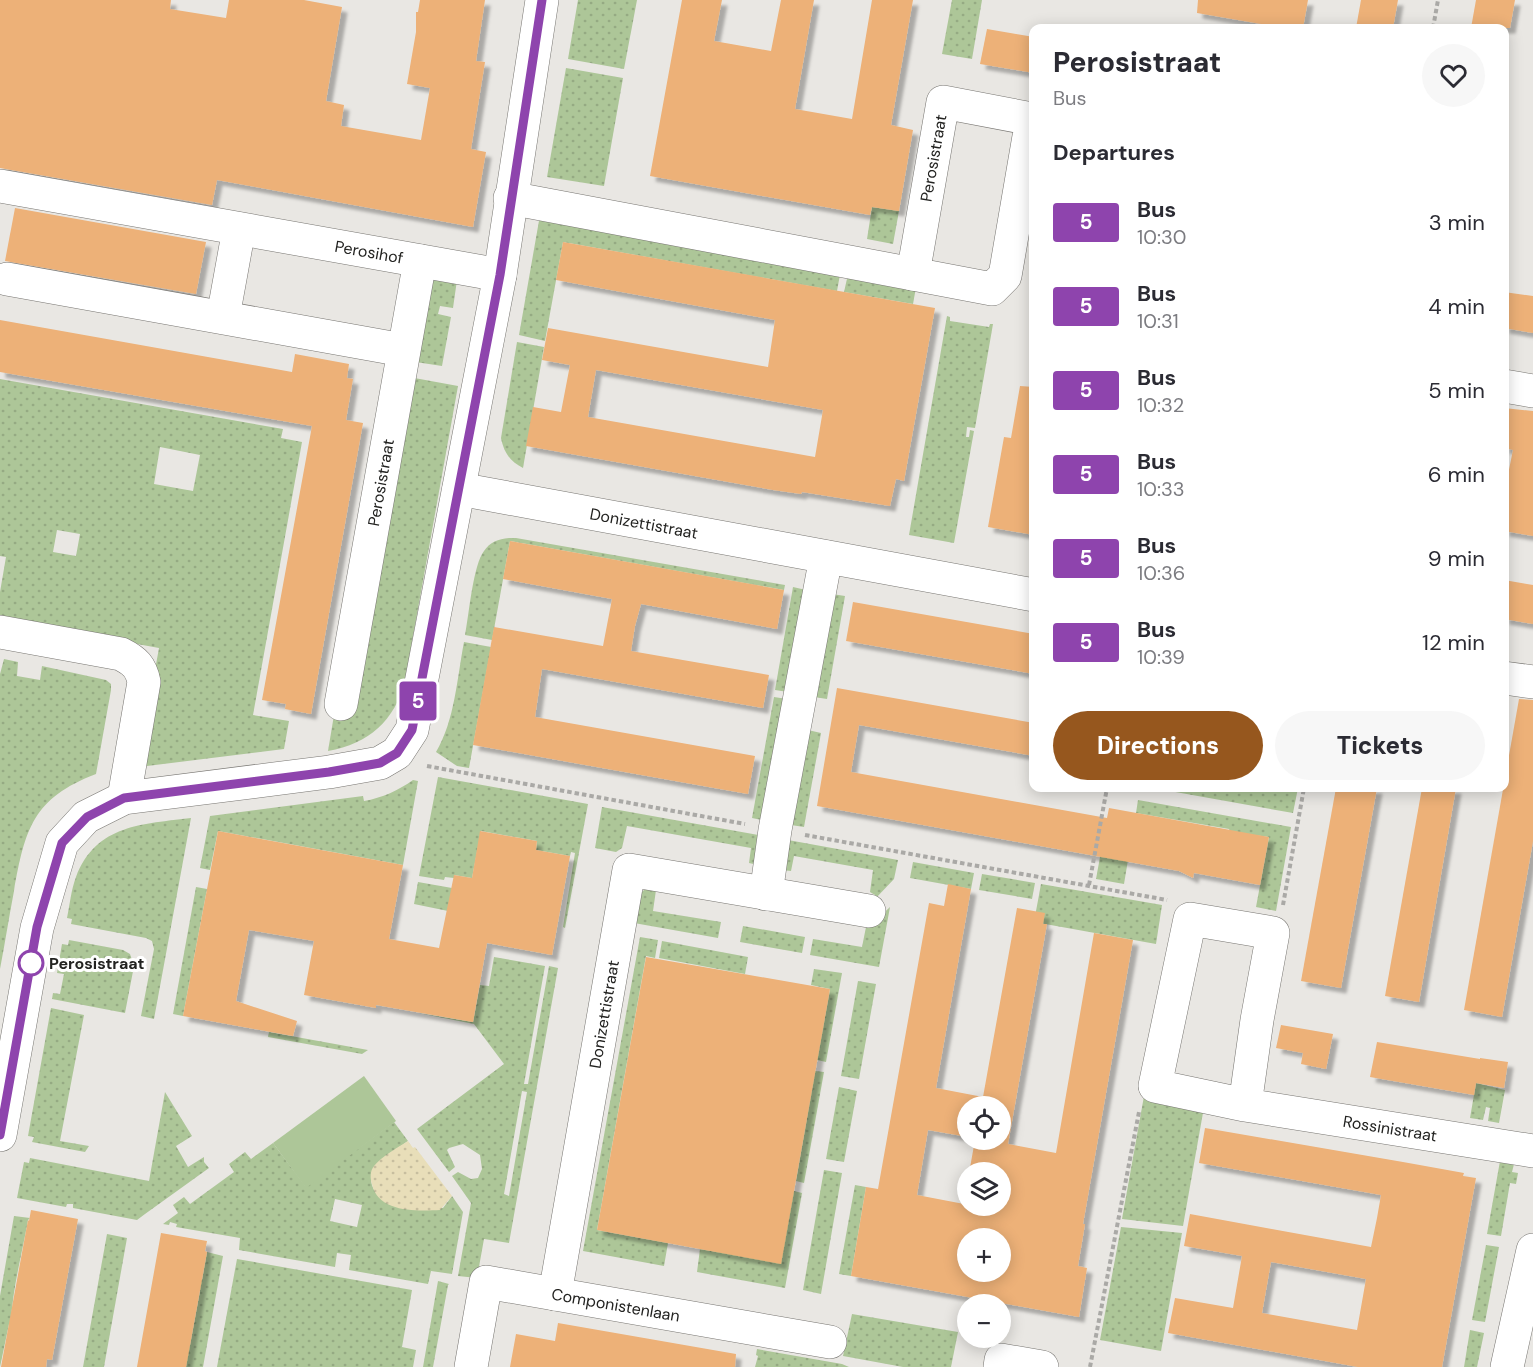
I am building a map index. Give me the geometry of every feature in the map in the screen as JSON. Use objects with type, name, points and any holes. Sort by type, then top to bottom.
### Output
[{"type":"street","points":[[0,1135],[4,1088],[37,927],[62,843],[87,817],[124,798],[329,772],[380,763],[397,753],[412,730],[500,275],[542,0]]},
{"type":"street","name":"Perosistraat","points":[[913,274],[943,102],[1029,118]]},
{"type":"street","name":"Perosistraat","points":[[510,198],[992,289],[1005,276],[1029,136]]},
{"type":"street","name":"Perosihof","points":[[0,186],[500,275]]},
{"type":"street","points":[[223,318],[239,229]]},
{"type":"street","name":"Perosistraat","points":[[341,704],[402,350],[420,261]]},
{"type":"street","points":[[7,279],[402,350]]},
{"type":"street","points":[[1509,387],[1533,390]]},
{"type":"street","name":"Donizettistraat","points":[[459,489],[1029,595]]},
{"type":"street","points":[[766,894],[775,830],[826,557]]},
{"type":"street","points":[[0,632],[121,654],[134,660],[144,682],[124,798]]},
{"type":"street","points":[[1509,679],[1533,682]]},
{"type":"street","name":"Donizettistraat","points":[[555,1294],[629,870],[869,911]]},
{"type":"street","points":[[1155,1086],[1190,919],[1273,933],[1245,1104]]},
{"type":"street","name":"Rossinistraat","points":[[1155,1086],[1245,1104],[1533,1151]]},
{"type":"street","points":[[1507,1367],[1533,1250]]},
{"type":"street","name":"Componistenlaan","points":[[471,1367],[486,1282],[830,1342]]},
{"type":"street","points":[[1000,1367],[1001,1360],[1042,1367]]},
{"type":"path","points":[[1435,24],[1438,0]]},
{"type":"path","points":[[1106,792],[1089,885],[1169,900]]},
{"type":"path","points":[[1273,933],[1282,911],[1303,792]]},
{"type":"path","points":[[1090,1367],[1140,1110],[1155,1086]]},
{"type":"green space","points":[[578,0],[637,0],[624,69],[568,59]]},
{"type":"green space","points":[[952,0],[982,0],[972,59],[942,54]]},
{"type":"green space","points":[[566,68],[623,78],[604,186],[547,177]]},
{"type":"green space","points":[[872,207],[899,211],[893,244],[867,239]]},
{"type":"green space","points":[[540,215],[841,269],[837,291],[563,242],[545,341],[519,335]]},
{"type":"green space","points":[[849,270],[917,282],[913,304],[844,292]]},
{"type":"green space","points":[[433,279],[457,280],[453,308],[440,306],[438,314],[451,317],[442,366],[409,361]]},
{"type":"green space","points":[[947,316],[950,317],[950,321],[989,327],[993,324],[975,428],[967,427],[966,437],[969,437],[970,430],[974,431],[954,543],[909,535]]},
{"type":"green space","points":[[517,342],[544,347],[523,468],[508,456],[501,438]]},
{"type":"green space","points":[[409,377],[458,386],[405,681],[395,707],[378,728],[356,743],[328,751],[334,715]]},
{"type":"green space","points":[[0,379],[283,429],[281,438],[302,442],[253,715],[289,721],[284,749],[137,769],[159,648],[0,619],[0,592],[6,557],[0,556]],"holes":[[[160,447],[200,455],[193,491],[154,484]],[[57,530],[80,534],[76,556],[53,552]]]},
{"type":"green space","points":[[509,538],[785,585],[784,590],[510,541],[492,640],[465,635],[474,578],[480,558],[492,543]]},
{"type":"green space","points":[[793,587],[806,590],[788,692],[775,690]]},
{"type":"green space","points":[[832,594],[845,596],[827,699],[814,697]]},
{"type":"green space","points":[[464,642],[491,647],[469,768],[457,766],[436,752],[451,713]]},
{"type":"green space","points":[[4,659],[18,662],[17,676],[40,680],[42,666],[106,680],[111,684],[111,690],[96,774],[75,783],[45,805],[28,833],[18,869],[0,969],[0,674]]},
{"type":"green space","points":[[774,697],[787,699],[766,821],[752,818]]},
{"type":"green space","points":[[808,730],[821,733],[804,827],[791,825]]},
{"type":"green space","points":[[438,777],[588,804],[565,928],[563,927],[575,853],[571,852],[570,856],[536,850],[537,841],[481,831],[472,878],[454,875],[454,878],[445,877],[444,880],[419,876]]},
{"type":"green space","points":[[413,780],[418,781],[403,865],[218,831],[210,870],[200,868],[210,816],[363,796],[364,801],[390,793]]},
{"type":"green space","points":[[1175,792],[1297,792],[1293,813]]},
{"type":"green space","points":[[1138,800],[1291,827],[1276,911],[1256,907],[1269,837],[1230,832],[1229,829],[1136,813]]},
{"type":"green space","points":[[602,807],[764,836],[758,865],[749,863],[751,848],[627,826],[622,848],[616,852],[595,848]]},
{"type":"green space","points":[[191,818],[154,1019],[141,1016],[154,949],[152,941],[71,924],[72,919],[67,918],[76,877],[85,859],[96,846],[123,830],[139,825]]},
{"type":"green space","points":[[1106,824],[1133,830],[1124,884],[1096,879]]},
{"type":"green space","points":[[788,840],[898,860],[894,879],[876,898],[870,892],[873,870],[794,856],[791,871],[782,870]]},
{"type":"green space","points":[[913,862],[974,873],[971,889],[910,878]]},
{"type":"green space","points":[[982,874],[1035,883],[1032,899],[979,890]]},
{"type":"green space","points":[[418,882],[452,888],[448,911],[414,904]]},
{"type":"green space","points":[[1041,884],[1162,905],[1156,944],[1034,922]]},
{"type":"green space","points":[[196,887],[207,889],[183,1016],[173,1014]]},
{"type":"green space","points":[[646,888],[656,890],[653,911],[721,922],[718,938],[634,923],[640,894]]},
{"type":"green space","points":[[890,907],[879,967],[810,955],[813,939],[862,947],[866,927]]},
{"type":"green space","points":[[743,926],[805,937],[802,953],[740,942]]},
{"type":"green space","points":[[640,937],[658,940],[655,958],[646,956],[597,1230],[668,1243],[664,1266],[583,1251]]},
{"type":"green space","points":[[69,940],[123,950],[130,954],[134,966],[125,1013],[52,999],[53,993],[60,994],[64,974],[57,973],[62,944],[68,945]]},
{"type":"green space","points":[[662,941],[748,957],[745,974],[659,958]]},
{"type":"green space","points":[[494,957],[545,966],[524,1084],[528,1084],[549,966],[558,968],[509,1243],[484,1239],[477,1278],[458,1276],[471,1203],[452,1176],[458,1172],[471,1179],[478,1178],[482,1169],[480,1155],[463,1144],[449,1148],[447,1150],[455,1167],[449,1172],[417,1129],[504,1064],[474,1024],[418,1013],[473,1022],[480,985],[489,986]],"holes":[[[522,1091],[527,1092],[509,1196],[504,1194]]]},
{"type":"green space","points":[[814,969],[842,973],[826,1062],[817,1060],[830,989],[811,985]]},
{"type":"green space","points":[[858,981],[876,984],[859,1079],[841,1076]]},
{"type":"green space","points":[[51,1008],[84,1015],[60,1141],[89,1146],[85,1152],[32,1142],[34,1137],[28,1136]]},
{"type":"green space","points":[[269,1032],[368,1050],[362,1054],[268,1037]]},
{"type":"green space","points":[[815,1071],[824,1072],[804,1183],[796,1181]]},
{"type":"green space","points":[[364,1076],[396,1121],[306,1188],[273,1143]]},
{"type":"green space","points":[[1476,1083],[1505,1090],[1499,1123],[1488,1121],[1490,1108],[1486,1107],[1483,1120],[1470,1118]]},
{"type":"green space","points":[[839,1087],[857,1091],[844,1162],[826,1159]]},
{"type":"green space","points":[[165,1092],[192,1136],[176,1146],[188,1167],[204,1157],[204,1162],[209,1168],[137,1220],[73,1208],[73,1204],[67,1204],[66,1207],[17,1198],[24,1162],[29,1163],[30,1158],[149,1181]]},
{"type":"green space","points":[[1144,1096],[1204,1107],[1183,1226],[1122,1219]]},
{"type":"green space","points":[[394,1122],[408,1141],[377,1165],[371,1179],[373,1188],[380,1198],[443,1208],[452,1196],[463,1212],[452,1274],[431,1271],[428,1284],[349,1270],[351,1255],[337,1253],[335,1267],[239,1250],[240,1238],[176,1227],[177,1224],[170,1222],[169,1225],[163,1224],[178,1213],[173,1205],[184,1197],[190,1204],[234,1172],[229,1164],[245,1152],[251,1159],[273,1143],[306,1187]],"holes":[[[335,1199],[362,1205],[357,1227],[330,1221]]]},
{"type":"green space","points":[[1500,1161],[1514,1164],[1512,1172],[1518,1173],[1516,1184],[1510,1183],[1501,1236],[1487,1234]]},
{"type":"green space","points":[[824,1170],[842,1173],[821,1294],[803,1290]]},
{"type":"green space","points":[[855,1185],[866,1187],[851,1276],[839,1274]]},
{"type":"green space","points":[[794,1191],[802,1193],[785,1288],[697,1272],[700,1249],[718,1252]]},
{"type":"green space","points":[[14,1216],[30,1218],[15,1285],[11,1324],[9,1324],[0,1367],[0,1296]]},
{"type":"green space","points":[[1121,1227],[1182,1233],[1161,1351],[1100,1340]]},
{"type":"green space","points":[[107,1234],[127,1238],[104,1367],[83,1367]]},
{"type":"green space","points":[[1486,1245],[1499,1247],[1485,1322],[1472,1320]]},
{"type":"green space","points":[[207,1252],[223,1256],[203,1367],[186,1367],[188,1345],[190,1345],[200,1280],[202,1280]]},
{"type":"green space","points":[[237,1259],[412,1290],[402,1347],[416,1350],[413,1367],[217,1367]]},
{"type":"green space","points":[[438,1281],[449,1284],[433,1367],[423,1367]]},
{"type":"green space","points":[[852,1314],[957,1332],[951,1367],[903,1367],[843,1356]]},
{"type":"green space","points":[[1470,1330],[1484,1333],[1477,1367],[1464,1367]]},
{"type":"green space","points":[[757,1349],[842,1364],[849,1367],[755,1367]]},
{"type":"sand","points":[[408,1141],[452,1196],[440,1210],[400,1208],[382,1200],[376,1193],[371,1179],[373,1168],[385,1156]]},
{"type":"building","points":[[0,0],[171,0],[170,9],[226,18],[229,0],[304,0],[342,7],[326,101],[344,105],[341,126],[421,140],[430,88],[407,84],[416,32],[416,12],[418,12],[420,0],[485,0],[476,61],[485,62],[471,149],[486,152],[473,227],[217,180],[212,205],[0,168]]},
{"type":"building","points":[[682,0],[722,0],[714,41],[771,51],[781,0],[814,0],[795,109],[852,119],[872,0],[913,0],[891,125],[913,130],[899,211],[872,207],[870,215],[650,176]]},
{"type":"building","points":[[1198,0],[1308,0],[1304,24],[1261,24],[1197,13]]},
{"type":"building","points":[[1361,0],[1398,0],[1394,24],[1357,24]]},
{"type":"building","points":[[1476,0],[1515,0],[1510,28],[1509,24],[1472,24]]},
{"type":"building","points":[[987,29],[1029,36],[1029,72],[980,64]]},
{"type":"building","points":[[15,208],[206,242],[196,294],[5,261]]},
{"type":"building","points":[[563,242],[935,308],[904,481],[896,479],[890,506],[802,492],[801,494],[773,490],[526,446],[533,407],[561,412],[570,365],[542,360],[548,328],[768,367],[775,320],[556,280]],"holes":[[[596,370],[823,410],[815,457],[588,417]]]},
{"type":"building","points":[[1509,293],[1533,296],[1533,333],[1509,329]]},
{"type":"building","points":[[0,320],[292,372],[295,354],[349,364],[347,378],[353,379],[346,420],[363,423],[311,714],[285,709],[286,704],[262,700],[312,426],[0,372]]},
{"type":"building","points":[[1020,386],[1029,387],[1029,534],[988,527],[1004,437],[1011,438]]},
{"type":"building","points":[[1509,409],[1533,411],[1533,536],[1509,532],[1509,470],[1513,450],[1509,449]]},
{"type":"building","points":[[510,541],[784,590],[777,629],[641,604],[635,626],[631,651],[769,675],[763,708],[542,669],[535,717],[755,756],[748,794],[473,745],[494,627],[603,646],[612,599],[503,579]]},
{"type":"building","points":[[1509,581],[1533,585],[1533,624],[1509,620]]},
{"type":"building","points":[[853,602],[1029,633],[1029,673],[846,641]]},
{"type":"building","points":[[837,688],[1029,722],[1029,755],[859,725],[851,772],[1107,818],[1109,808],[1269,837],[1260,885],[1194,873],[1193,878],[1179,871],[817,806]]},
{"type":"building","points":[[1519,699],[1533,700],[1533,841],[1502,1017],[1464,1010],[1503,792],[1509,792],[1509,756]]},
{"type":"building","points":[[1335,792],[1376,792],[1341,988],[1301,981]]},
{"type":"building","points":[[1421,792],[1455,792],[1419,1002],[1385,996]]},
{"type":"building","points":[[218,831],[403,865],[389,939],[439,948],[454,875],[472,878],[480,831],[537,841],[536,850],[570,856],[552,955],[487,943],[473,1022],[304,995],[314,941],[249,930],[236,1001],[297,1021],[293,1036],[183,1016]]},
{"type":"building","points":[[948,884],[971,889],[936,1088],[978,1096],[957,1096],[957,1135],[928,1130],[917,1195],[957,1203],[957,1216],[1011,1216],[1011,1162],[971,1162],[973,1150],[1011,1150],[1011,1145],[1056,1153],[1094,933],[1133,940],[1083,1224],[1085,1224],[1078,1266],[1087,1268],[1079,1317],[1011,1305],[1011,1294],[957,1295],[851,1276],[866,1187],[878,1189],[929,903],[944,906]]},
{"type":"building","points":[[1017,908],[1045,913],[1043,924],[1047,924],[1011,1127],[1011,1096],[983,1096]]},
{"type":"building","points":[[646,957],[830,989],[781,1264],[597,1230]]},
{"type":"building","points":[[1281,1025],[1333,1034],[1326,1069],[1301,1064],[1303,1053],[1276,1048]]},
{"type":"building","points":[[1377,1042],[1508,1062],[1504,1088],[1476,1083],[1474,1095],[1370,1077]]},
{"type":"building","points":[[1205,1128],[1464,1173],[1463,1176],[1476,1178],[1442,1367],[1358,1367],[1168,1333],[1175,1298],[1233,1308],[1242,1256],[1184,1246],[1190,1214],[1371,1247],[1377,1218],[1381,1195],[1199,1163]],"holes":[[[1271,1262],[1366,1279],[1357,1330],[1262,1313]]]},
{"type":"building","points":[[31,1210],[78,1219],[52,1360],[47,1359],[46,1367],[1,1367],[28,1220]]},
{"type":"building","points":[[161,1233],[207,1241],[205,1251],[207,1252],[186,1367],[137,1367]]},
{"type":"building","points":[[558,1323],[736,1354],[735,1367],[510,1367],[516,1334],[555,1341]]},
{"type":"bus line","name":"5","points":[[0,1135],[37,927],[62,843],[87,817],[124,798],[329,772],[380,763],[397,753],[412,730],[500,275],[542,0]]},
{"type":"place","name":"Perosistraat","points":[[31,963]]}]
